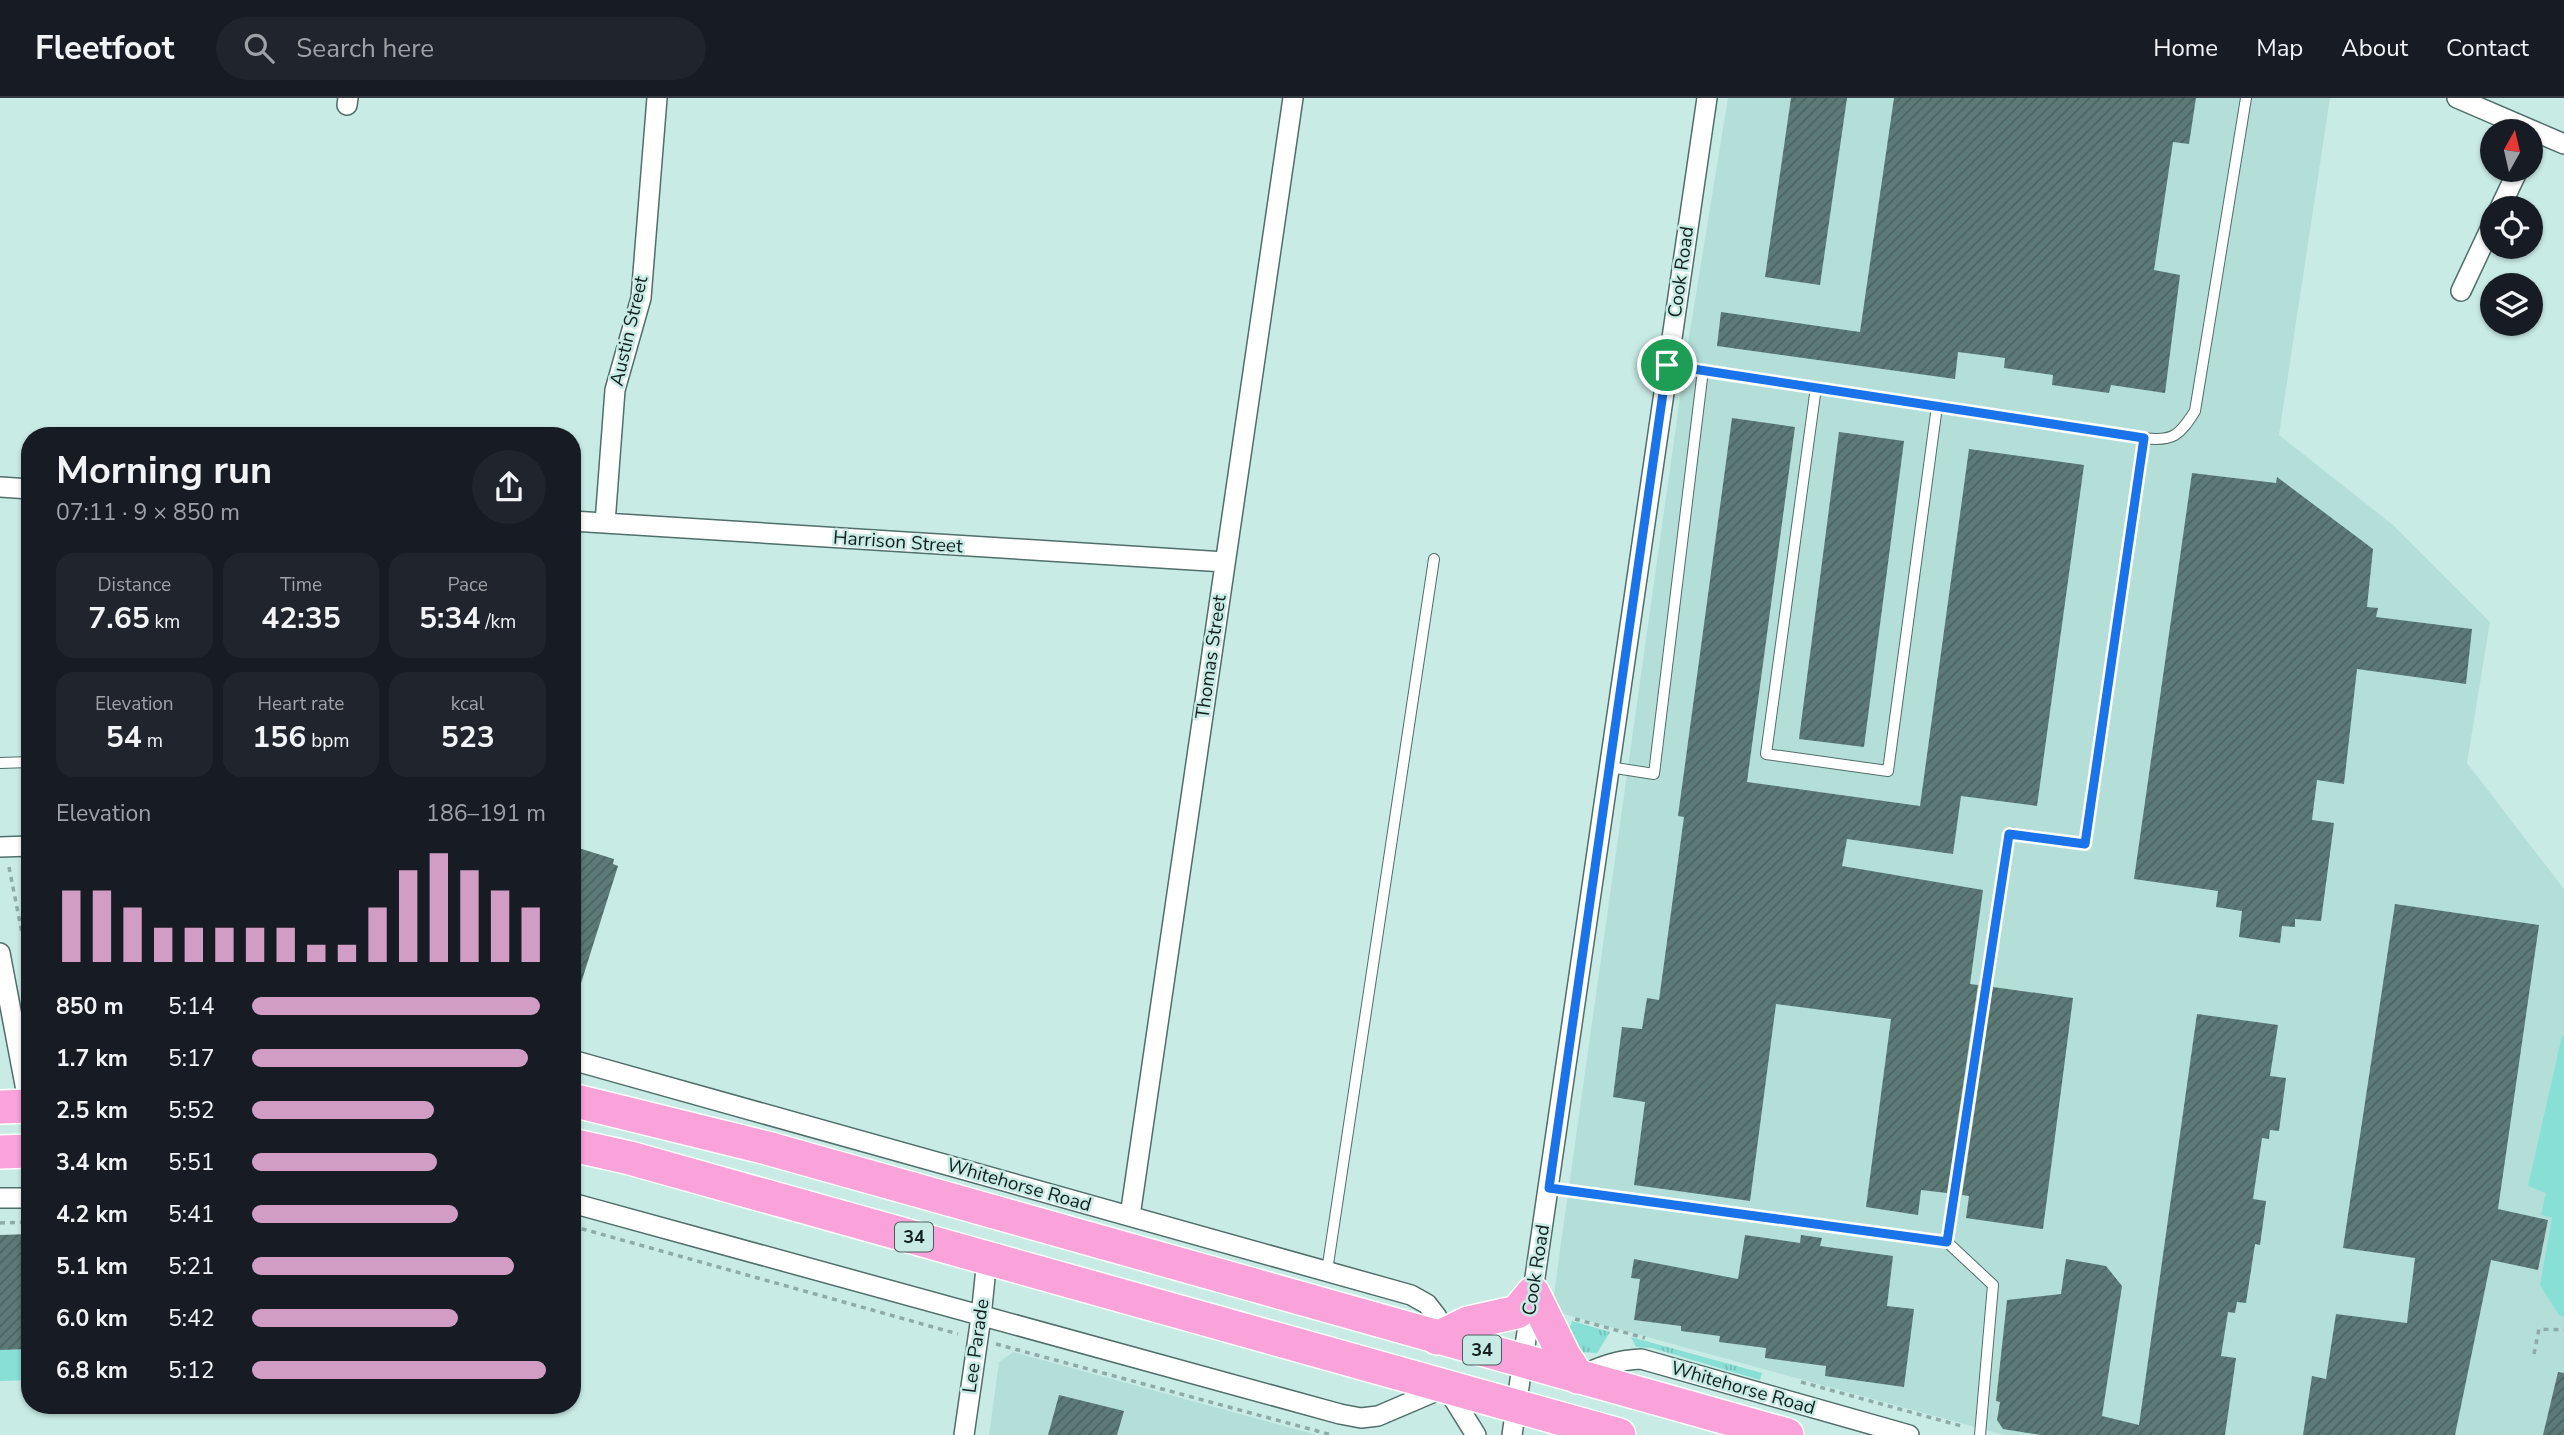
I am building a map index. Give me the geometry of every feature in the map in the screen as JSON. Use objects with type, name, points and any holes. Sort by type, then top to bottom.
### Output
[{"type":"highway","name":"Whitehorse Road","points":[[581,1101],[767,1148],[1787,1435]]},
{"type":"highway","name":"34","points":[[581,1146],[1446,1387],[1514,1421],[1612,1435]]},
{"type":"highway","points":[[0,1152],[21,1151]]},
{"type":"highway","points":[[1437,1338],[1468,1324],[1517,1312],[1533,1293],[1564,1356],[1578,1377]]},
{"type":"street","name":"Austin Street","points":[[605,523],[615,390],[641,299],[657,98]]},
{"type":"street","name":"Thomas Street","points":[[1130,1216],[1293,98]]},
{"type":"street","name":"Cook Road","points":[[1514,1421],[1707,98]]},
{"type":"street","points":[[2462,99],[2500,119]]},
{"type":"street","points":[[2543,139],[2564,144]]},
{"type":"street","points":[[2462,291],[2480,251]]},
{"type":"street","points":[[0,487],[21,488]]},
{"type":"street","name":"Harrison Street","points":[[581,522],[1225,562]]},
{"type":"street","points":[[2,847],[21,846]]},
{"type":"street","points":[[0,953],[21,1101]]},
{"type":"street","name":"Whitehorse Road","points":[[581,1063],[1411,1295],[1427,1304],[1437,1317],[1437,1338]]},
{"type":"street","points":[[0,1198],[21,1198]]},
{"type":"street","points":[[581,1206],[981,1317],[1361,1418],[1378,1416],[1446,1387],[1476,1435]]},
{"type":"street","name":"Lee Parade","points":[[964,1435],[987,1258]]},
{"type":"street","name":"Whitehorse Road","points":[[1578,1377],[1621,1360],[1641,1359],[1909,1435]]},
{"type":"lane","points":[[1667,365],[2164,441],[2183,430],[2195,411],[2246,98]]},
{"type":"lane","points":[[1608,767],[1654,774],[1703,370]]},
{"type":"lane","points":[[1816,387],[1766,754],[1888,771],[1937,406]]},
{"type":"lane","points":[[1947,1242],[2009,834],[2085,844],[2144,438]]},
{"type":"lane","points":[[1327,1271],[1434,559]]},
{"type":"lane","points":[[0,763],[21,762]]},
{"type":"lane","points":[[1549,1188],[1947,1242],[1993,1285],[1980,1435]]},
{"type":"path","points":[[2,847],[21,933]]},
{"type":"path","points":[[0,1223],[21,1222]]},
{"type":"path","points":[[581,1229],[1332,1435]]},
{"type":"path","points":[[2534,1354],[2539,1329],[2564,1330]]},
{"type":"shaded area","points":[[1728,98],[2330,98],[2279,435],[2393,525],[2490,622],[2467,763],[2564,889],[2564,1435],[2004,1435],[1563,1314],[1554,1296],[1561,1243],[1686,355]]},
{"type":"shaded area","points":[[1013,1352],[1317,1435],[989,1435],[999,1362]]},
{"type":"green space","points":[[2562,1036],[2564,1317],[2559,1315],[2540,1285],[2552,1218],[2541,1215],[2546,1193],[2528,1186]]},
{"type":"green space","points":[[1572,1321],[1610,1332],[1597,1353],[1579,1352],[1566,1340]]},
{"type":"green space","points":[[1631,1337],[1762,1373],[1760,1380],[1652,1348],[1636,1347]]},
{"type":"green space","points":[[21,1349],[21,1380],[0,1381],[0,1350]]},
{"type":"building","points":[[1791,98],[1847,98],[1820,285],[1765,277]]},
{"type":"building","points":[[1894,98],[2196,98],[2189,144],[2173,142],[2154,270],[2180,275],[2165,393],[2111,385],[2109,393],[2052,385],[2053,375],[2004,368],[2005,358],[1958,352],[1955,379],[1717,346],[1721,312],[1860,332]]},
{"type":"building","points":[[1732,418],[1795,427],[1747,782],[1920,806],[1969,449],[2084,465],[2037,806],[1961,796],[1953,854],[1847,839],[1842,866],[1983,890],[1970,984],[1978,985],[1947,1193],[1921,1190],[1918,1215],[1866,1207],[1891,1019],[1776,1004],[1750,1201],[1634,1185],[1645,1102],[1613,1097],[1622,1027],[1642,1029],[1647,998],[1659,1000],[1684,817],[1678,816]]},
{"type":"building","points":[[1839,432],[1904,441],[1864,747],[1799,739]]},
{"type":"building","points":[[2192,473],[2276,483],[2277,477],[2373,549],[2367,607],[2378,608],[2376,617],[2472,629],[2466,684],[2357,669],[2344,784],[2317,780],[2312,820],[2334,823],[2321,921],[2295,919],[2295,927],[2282,926],[2280,943],[2239,937],[2242,911],[2216,907],[2218,891],[2134,879]]},
{"type":"building","points":[[581,849],[614,859],[613,864],[618,866],[581,983]]},
{"type":"building","points":[[2395,904],[2539,925],[2498,1209],[2548,1220],[2538,1270],[2491,1260],[2455,1435],[2303,1435],[2312,1376],[2326,1379],[2336,1314],[2407,1323],[2415,1258],[2343,1248]]},
{"type":"building","points":[[1993,987],[2073,998],[2043,1229],[1966,1218],[1969,1196],[1962,1195]]},
{"type":"building","points":[[2197,1014],[2278,1025],[2270,1076],[2286,1078],[2279,1131],[2270,1130],[2269,1139],[2262,1138],[2253,1199],[2266,1201],[2260,1245],[2255,1244],[2246,1303],[2237,1302],[2235,1313],[2228,1312],[2221,1356],[2236,1358],[2225,1435],[2041,1435],[2003,1429],[1997,1420],[2000,1402],[1996,1401],[2007,1300],[2061,1294],[2066,1259],[2106,1266],[2122,1286],[2102,1416],[2139,1425]]},
{"type":"building","points":[[21,1234],[21,1349],[0,1350],[0,1235]]},
{"type":"building","points":[[1745,1235],[1800,1243],[1801,1235],[1822,1238],[1820,1246],[1893,1256],[1887,1306],[1914,1309],[1904,1387],[1825,1376],[1826,1366],[1765,1358],[1766,1348],[1719,1342],[1720,1336],[1681,1331],[1681,1326],[1634,1320],[1640,1279],[1631,1278],[1634,1259],[1738,1279]]},
{"type":"building","points":[[2558,1372],[2564,1373],[2564,1435],[2543,1435]]},
{"type":"building","points":[[1059,1395],[1124,1411],[1117,1435],[1048,1435]]},
{"type":"route","points":[[1667,365],[2144,438],[2085,844],[2009,834],[1947,1242],[1549,1188],[1667,365]]}]
